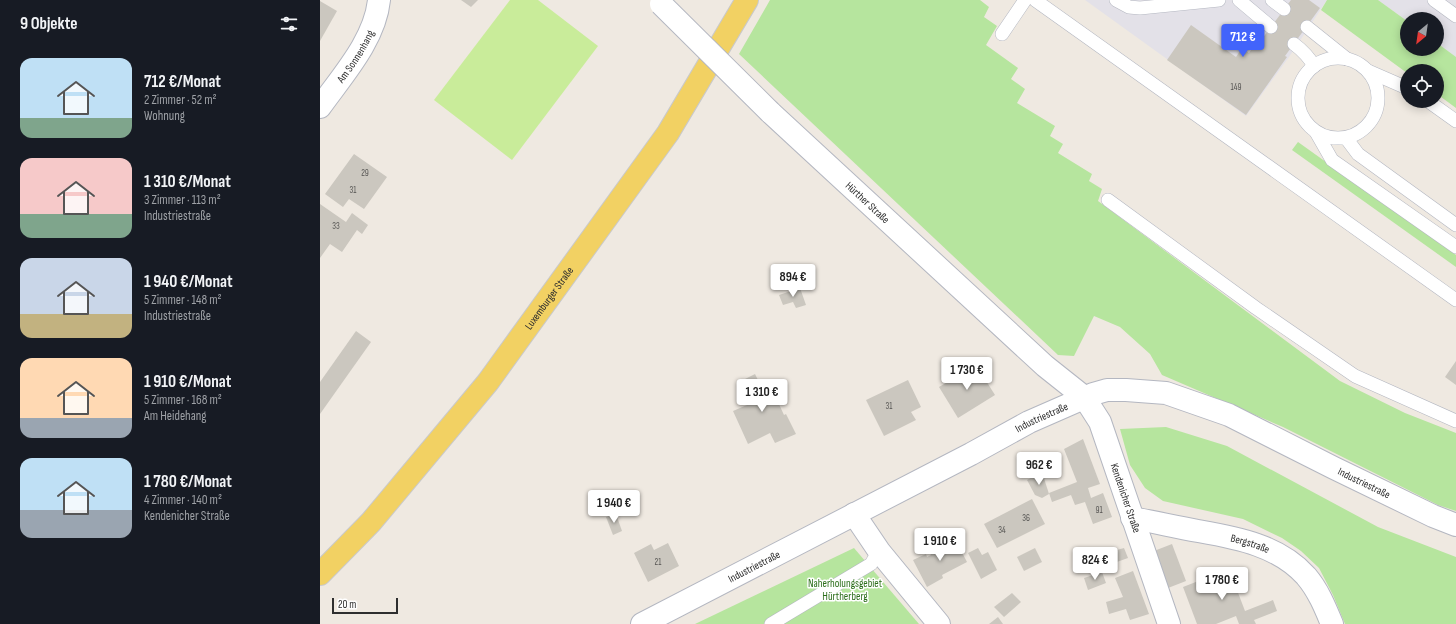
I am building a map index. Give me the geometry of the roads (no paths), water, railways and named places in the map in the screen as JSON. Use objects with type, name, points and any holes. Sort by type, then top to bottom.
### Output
[{"type":"main road","name":"Luxemburger Straße","points":[[320,574],[371,522],[488,382],[668,133],[747,0]]},
{"type":"street","name":"Am Sonnenhang","points":[[320,107],[364,44],[378,12],[379,0]]},
{"type":"street","name":"Hürther Straße","points":[[659,2],[770,112],[1045,366],[1084,398]]},
{"type":"street","name":"Industriestraße","points":[[642,624],[1029,422],[1093,394],[1107,390],[1166,393],[1230,415],[1334,468],[1456,525]]},
{"type":"street","name":"Kendenicher Straße","points":[[1084,398],[1100,422],[1169,624]]},
{"type":"street","points":[[854,514],[879,550],[939,624]]},
{"type":"street","name":"Bergstraße","points":[[1132,518],[1255,543],[1284,557],[1306,576],[1321,598],[1332,624]]},
{"type":"lane","points":[[1002,34],[1025,0]]},
{"type":"lane","points":[[1035,0],[1456,300]]},
{"type":"lane","points":[[1116,0],[1129,7],[1140,8],[1219,0]]},
{"type":"lane","points":[[1239,0],[1272,27]]},
{"type":"lane","points":[[1272,0],[1284,9]]},
{"type":"lane","points":[[1434,0],[1456,16]]},
{"type":"lane","points":[[1307,27],[1347,59],[1359,64],[1368,71],[1400,85]]},
{"type":"lane","points":[[1294,44],[1311,60],[1314,66]]},
{"type":"lane","points":[[1347,59],[1335,58],[1314,66],[1305,76],[1299,87],[1298,100],[1300,112],[1306,124],[1316,132],[1328,138],[1340,139],[1353,136],[1364,130],[1372,120],[1378,108],[1378,95],[1375,82],[1368,71]]},
{"type":"lane","points":[[1438,108],[1456,121]]},
{"type":"lane","points":[[1316,132],[1332,160],[1456,247]]},
{"type":"lane","points":[[1346,138],[1358,154],[1456,225]]},
{"type":"lane","points":[[1108,200],[1256,308],[1355,376],[1456,421]]},
{"type":"lane","points":[[771,624],[871,564],[879,550]]},
{"type":"park label","name":"Naherholungsgebiet Hürtherberg","points":[[845,589]]}]
